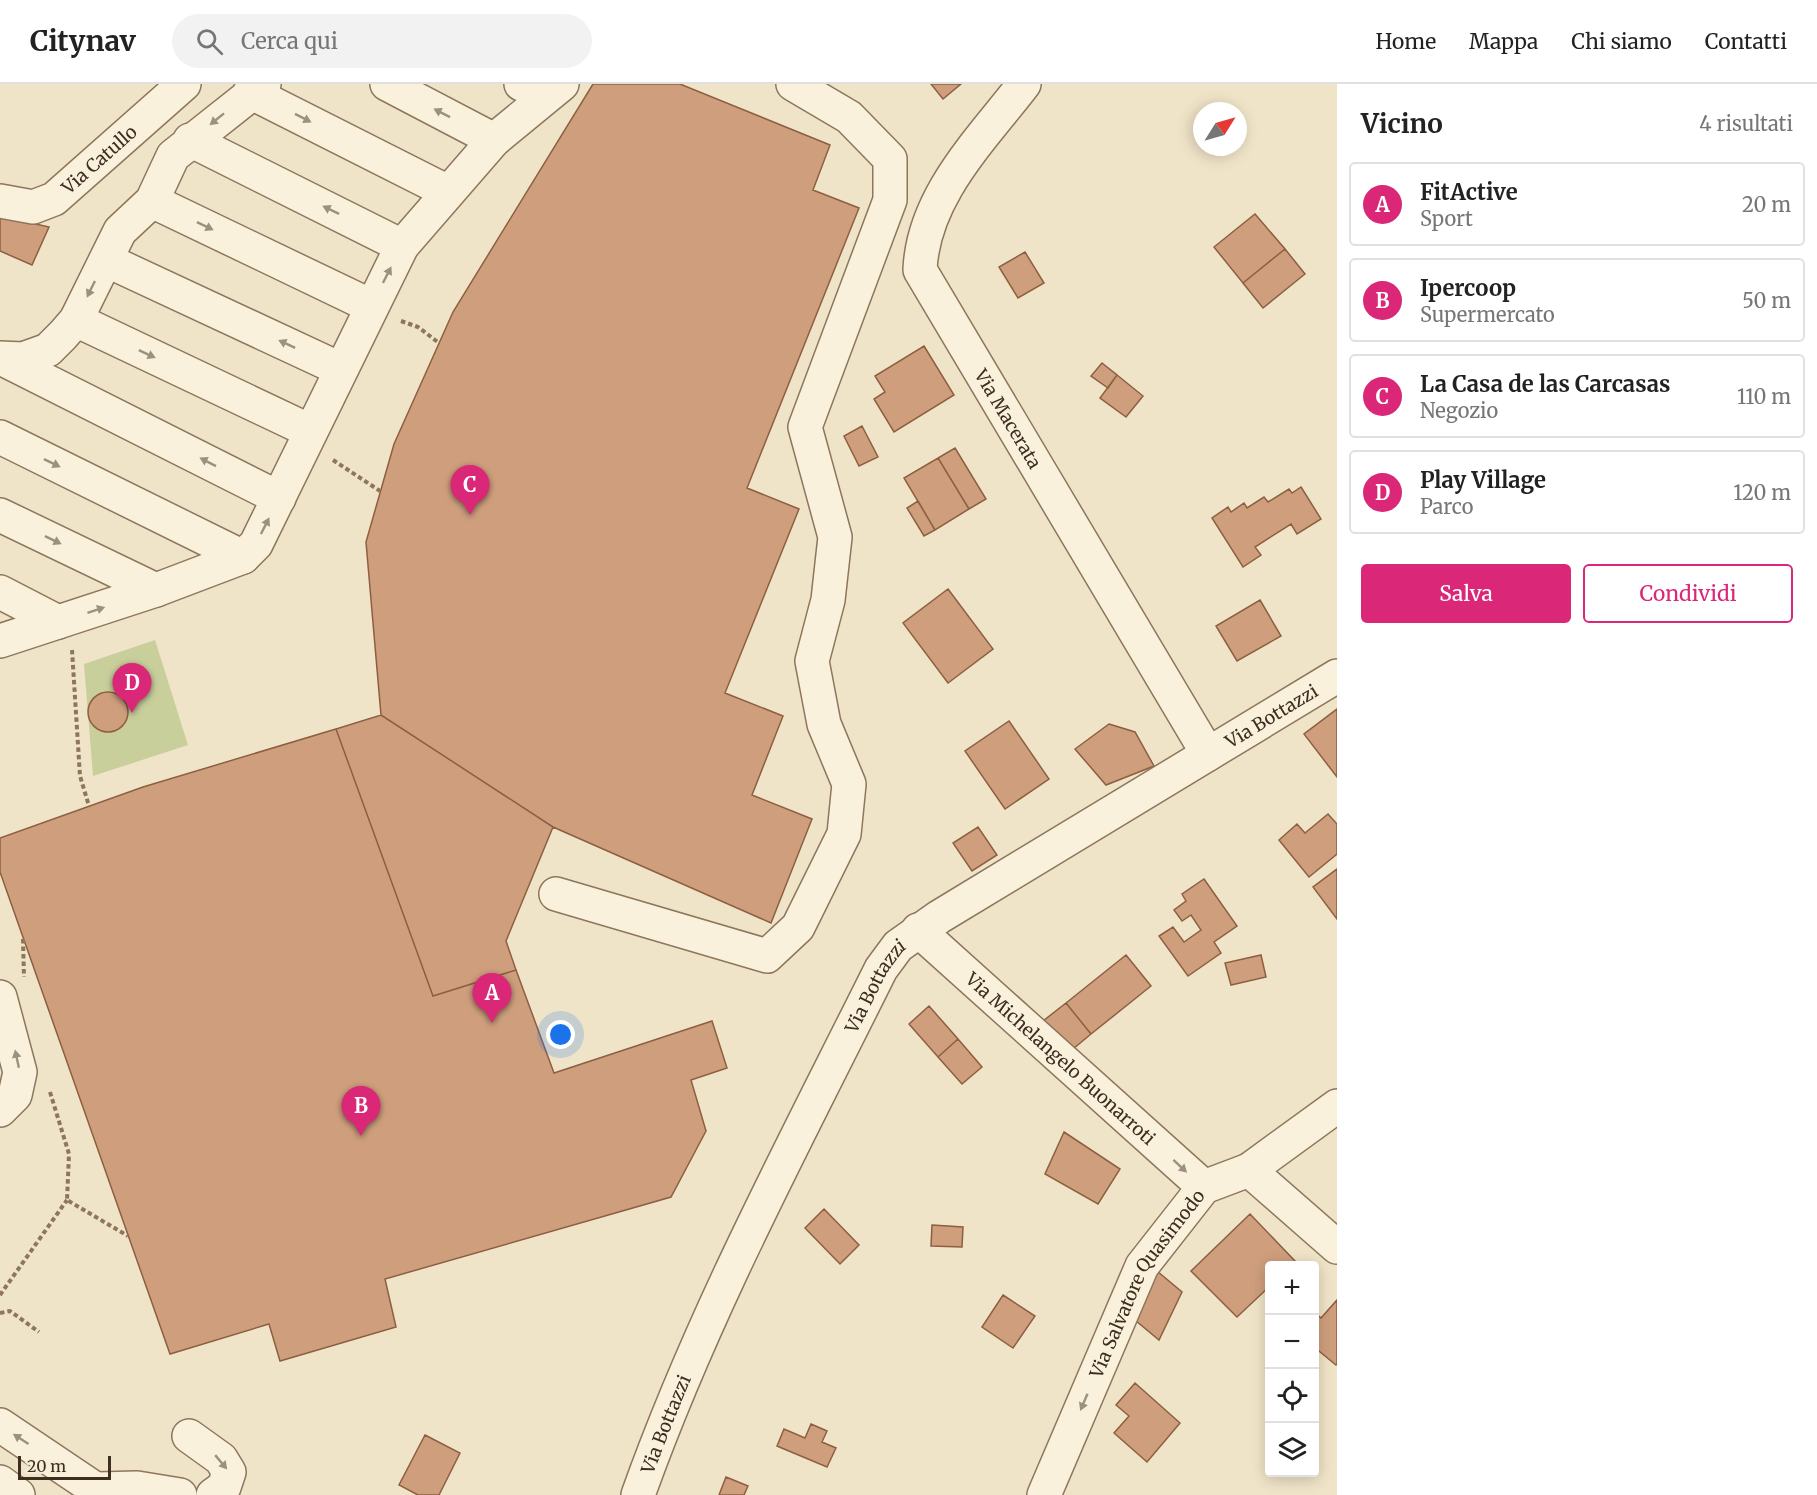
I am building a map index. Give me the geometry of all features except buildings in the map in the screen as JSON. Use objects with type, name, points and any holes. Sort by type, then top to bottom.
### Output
[{"type":"street","name":"Via Catullo","points":[[0,201],[33,207],[54,199],[184,84]]},
{"type":"street","points":[[387,84],[494,140]]},
{"type":"street","points":[[521,84],[530,88],[543,84]]},
{"type":"street","points":[[0,641],[156,590],[243,557],[256,544],[339,369],[402,246],[494,140],[562,84]]},
{"type":"street","points":[[556,894],[767,956],[798,927],[844,834],[849,784],[824,724],[812,661],[828,600],[835,537],[805,427],[890,200],[890,159],[849,117],[793,84]]},
{"type":"street","name":"Via Macerata","points":[[1024,84],[960,166],[934,206],[921,246],[920,270],[1208,754]]},
{"type":"street","points":[[2,359],[23,358],[48,350],[76,320],[120,231],[152,201],[173,156],[257,88],[448,192]]},
{"type":"street","points":[[190,140],[402,246]]},
{"type":"street","points":[[152,201],[371,306]]},
{"type":"street","points":[[105,260],[339,369]]},
{"type":"street","points":[[76,320],[308,436]]},
{"type":"street","points":[[2,359],[279,498]]},
{"type":"street","points":[[0,437],[243,557]]},
{"type":"street","points":[[0,515],[156,590]]},
{"type":"street","points":[[0,592],[58,622]]},
{"type":"street","name":"Via Bottazzi","points":[[638,1495],[668,1412],[728,1276],[881,969],[898,946],[918,930],[1337,676]]},
{"type":"street","name":"Via Michelangelo Buonarroti","points":[[918,930],[1204,1187]]},
{"type":"street","points":[[0,1110],[15,1095],[20,1072],[12,992]]},
{"type":"street","name":"Via Salvatore Quasimodo","points":[[1044,1495],[1142,1266],[1204,1187],[1249,1170],[1337,1106]]},
{"type":"street","points":[[1249,1170],[1337,1247]]},
{"type":"street","points":[[0,1425],[101,1492],[137,1488],[180,1495]]},
{"type":"street","points":[[189,1436],[221,1459],[229,1472],[224,1487],[213,1495]]},
{"type":"street","points":[[0,1482],[18,1495]]},
{"type":"path","points":[[371,306],[393,319],[418,327],[439,343]]},
{"type":"path","points":[[308,436],[380,491]]},
{"type":"path","points":[[73,652],[80,776],[90,806]]},
{"type":"path","points":[[12,992],[23,939]]},
{"type":"path","points":[[0,1295],[67,1200],[69,1154],[48,1088]]},
{"type":"path","points":[[67,1200],[128,1236]]},
{"type":"path","points":[[0,1313],[9,1311],[39,1332]]},
{"type":"green space","points":[[155,640],[188,745],[93,776],[84,664]]},
{"type":"place","name":"La Casa de las Carcasas","points":[[470,515]]},
{"type":"place","name":"Play Village","points":[[132,713]]},
{"type":"place","name":"FitActive","points":[[492,1023]]},
{"type":"place","name":"Ipercoop","points":[[361,1136]]}]
